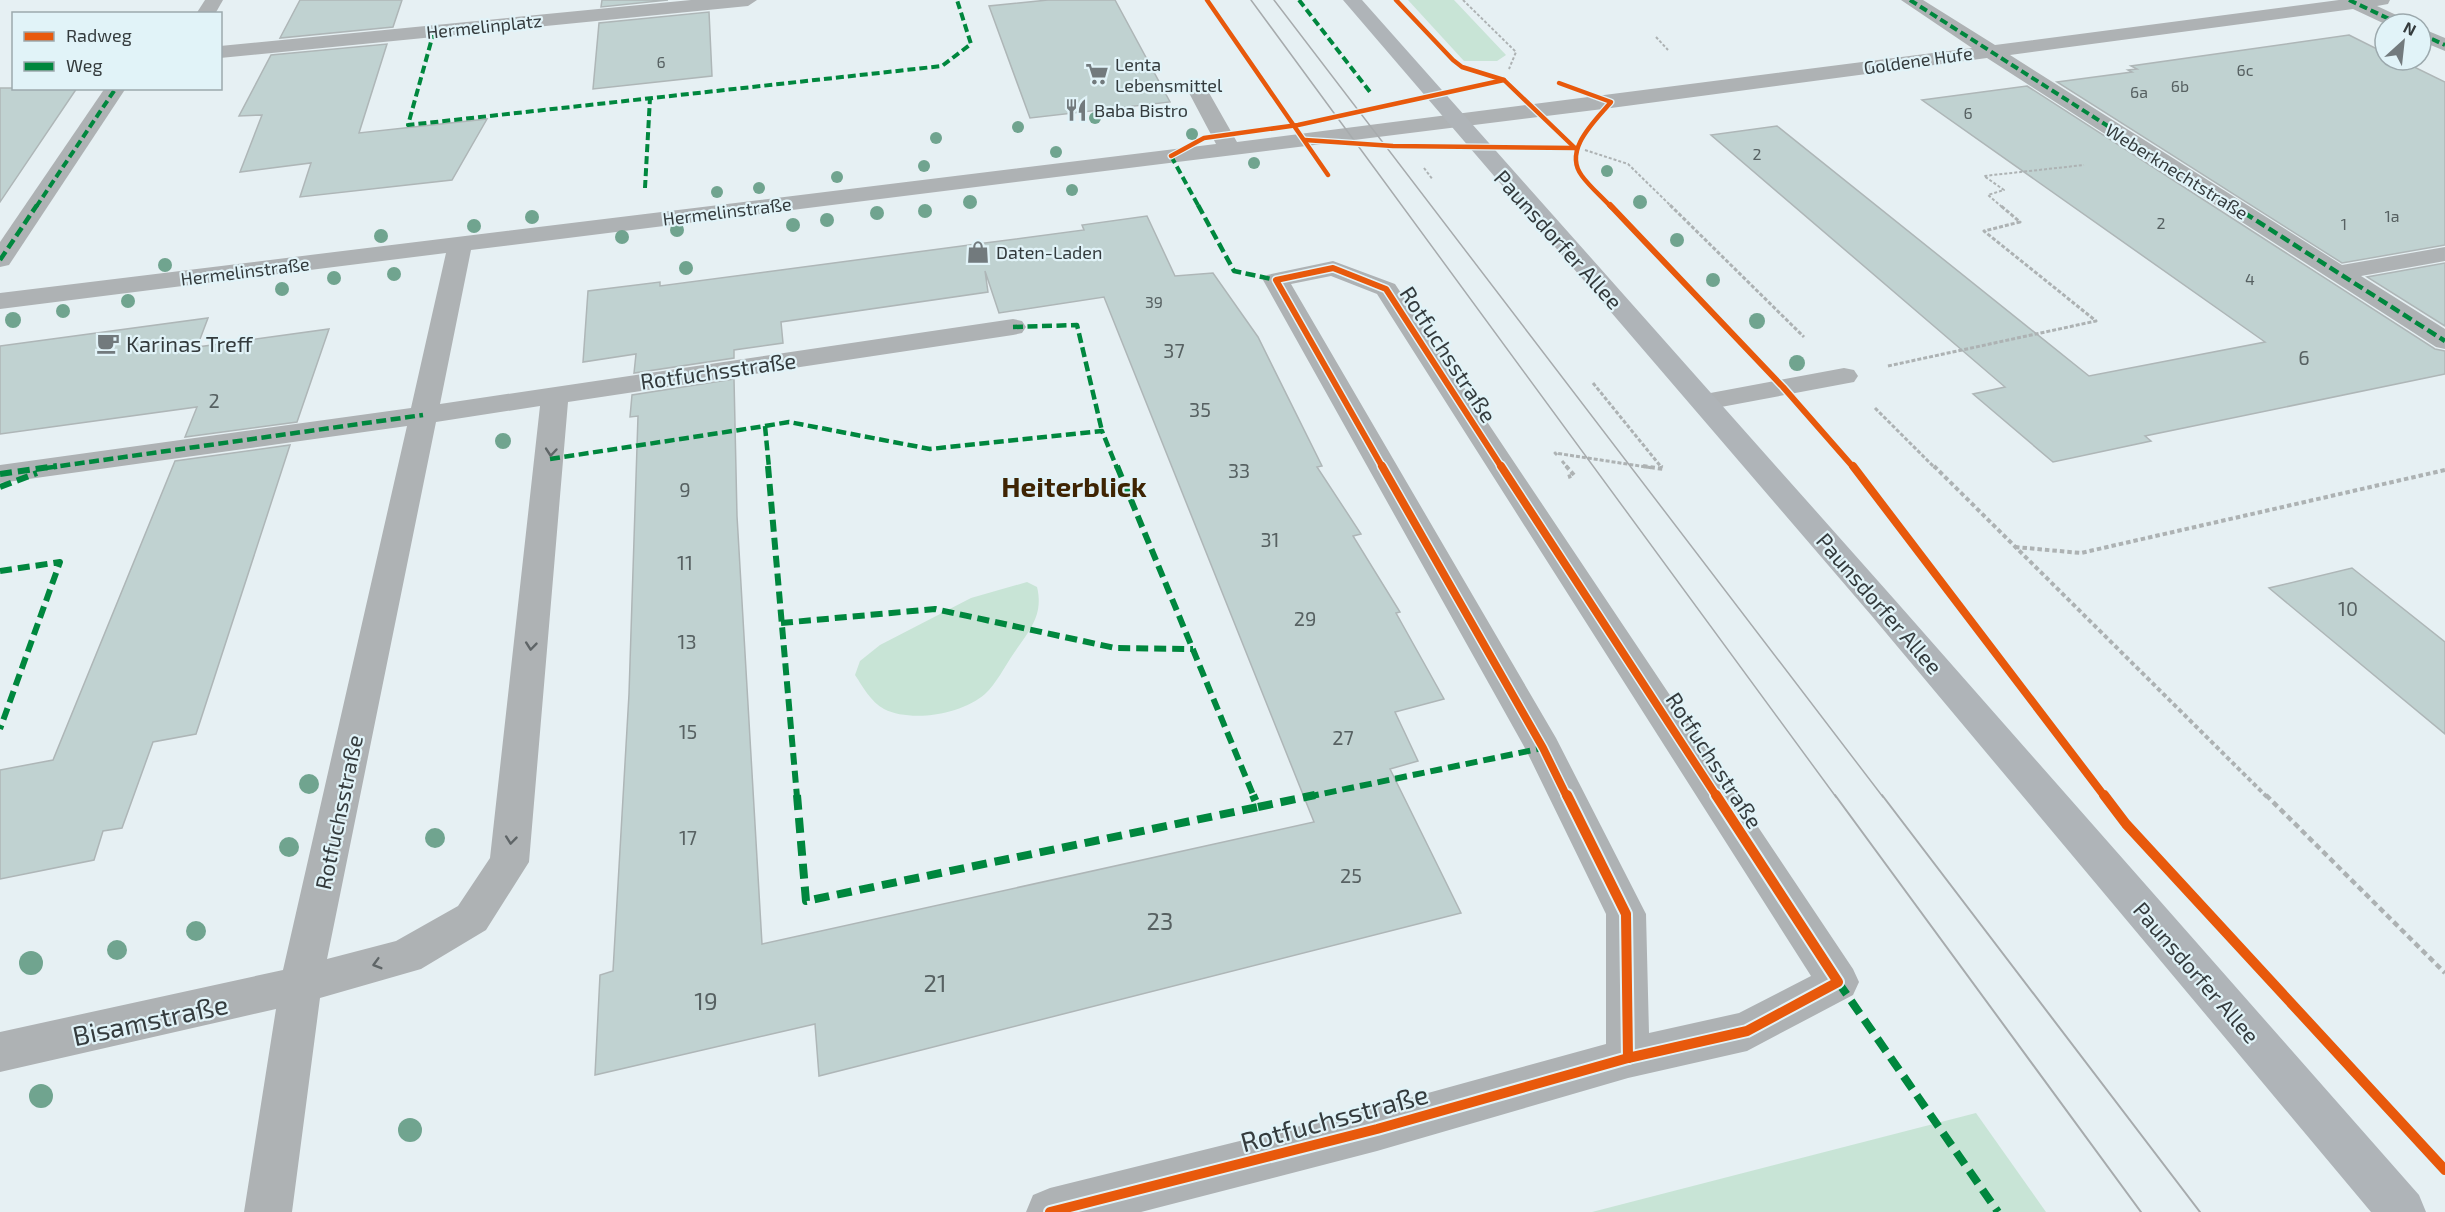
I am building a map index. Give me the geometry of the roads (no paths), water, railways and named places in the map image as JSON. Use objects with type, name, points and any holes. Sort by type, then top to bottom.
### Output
[{"type":"main road","name":"Paunsdorfer Allee","points":[[1352,0],[1454,120],[1705,402],[2402,1212]]},
{"type":"street","name":"Hermelinplatz","points":[[222,52],[748,0]]},
{"type":"street","name":"Weberknechtstraße","points":[[1910,0],[2445,341]]},
{"type":"street","name":"Goldene Hufe","points":[[1454,120],[2381,0]]},
{"type":"street","points":[[2352,2],[2374,12]]},
{"type":"street","points":[[0,260],[115,90]]},
{"type":"street","points":[[1198,91],[1230,149]]},
{"type":"street","name":"Hermelinstraße","points":[[0,301],[1230,149],[1299,133],[1454,120]]},
{"type":"street","name":"Rotfuchsstraße","points":[[268,1212],[301,986],[460,245]]},
{"type":"street","points":[[2337,273],[2445,254]]},
{"type":"street","name":"Rotfuchsstraße","points":[[1050,1212],[1377,1129],[1628,1058],[1747,1031],[1838,981],[1386,289],[1333,268],[1276,280],[1543,748],[1626,914],[1628,1058]]},
{"type":"street","name":"Rotfuchsstraße","points":[[0,474],[423,415],[1013,327]]},
{"type":"street","points":[[1705,402],[1844,376]]},
{"type":"street","name":"Bisamstraße","points":[[0,1052],[301,986],[406,956],[472,918],[509,862],[555,394]]},
{"type":"tram line","points":[[1251,0],[1836,797]]},
{"type":"tram line","points":[[1274,0],[1883,797]]},
{"type":"tram line","points":[[1835,795],[2141,1212]]},
{"type":"tram line","points":[[1882,795],[2200,1212]]},
{"type":"place","name":"Lenta Lebensmittel","points":[[1097,74]]},
{"type":"place","name":"Baba Bistro","points":[[1076,110]]},
{"type":"place","name":"Daten-Laden","points":[[978,252]]},
{"type":"place","name":"Karinas Treff","points":[[108,343]]},
{"type":"district","name":"Heiterblick","points":[[1074,486]]}]
